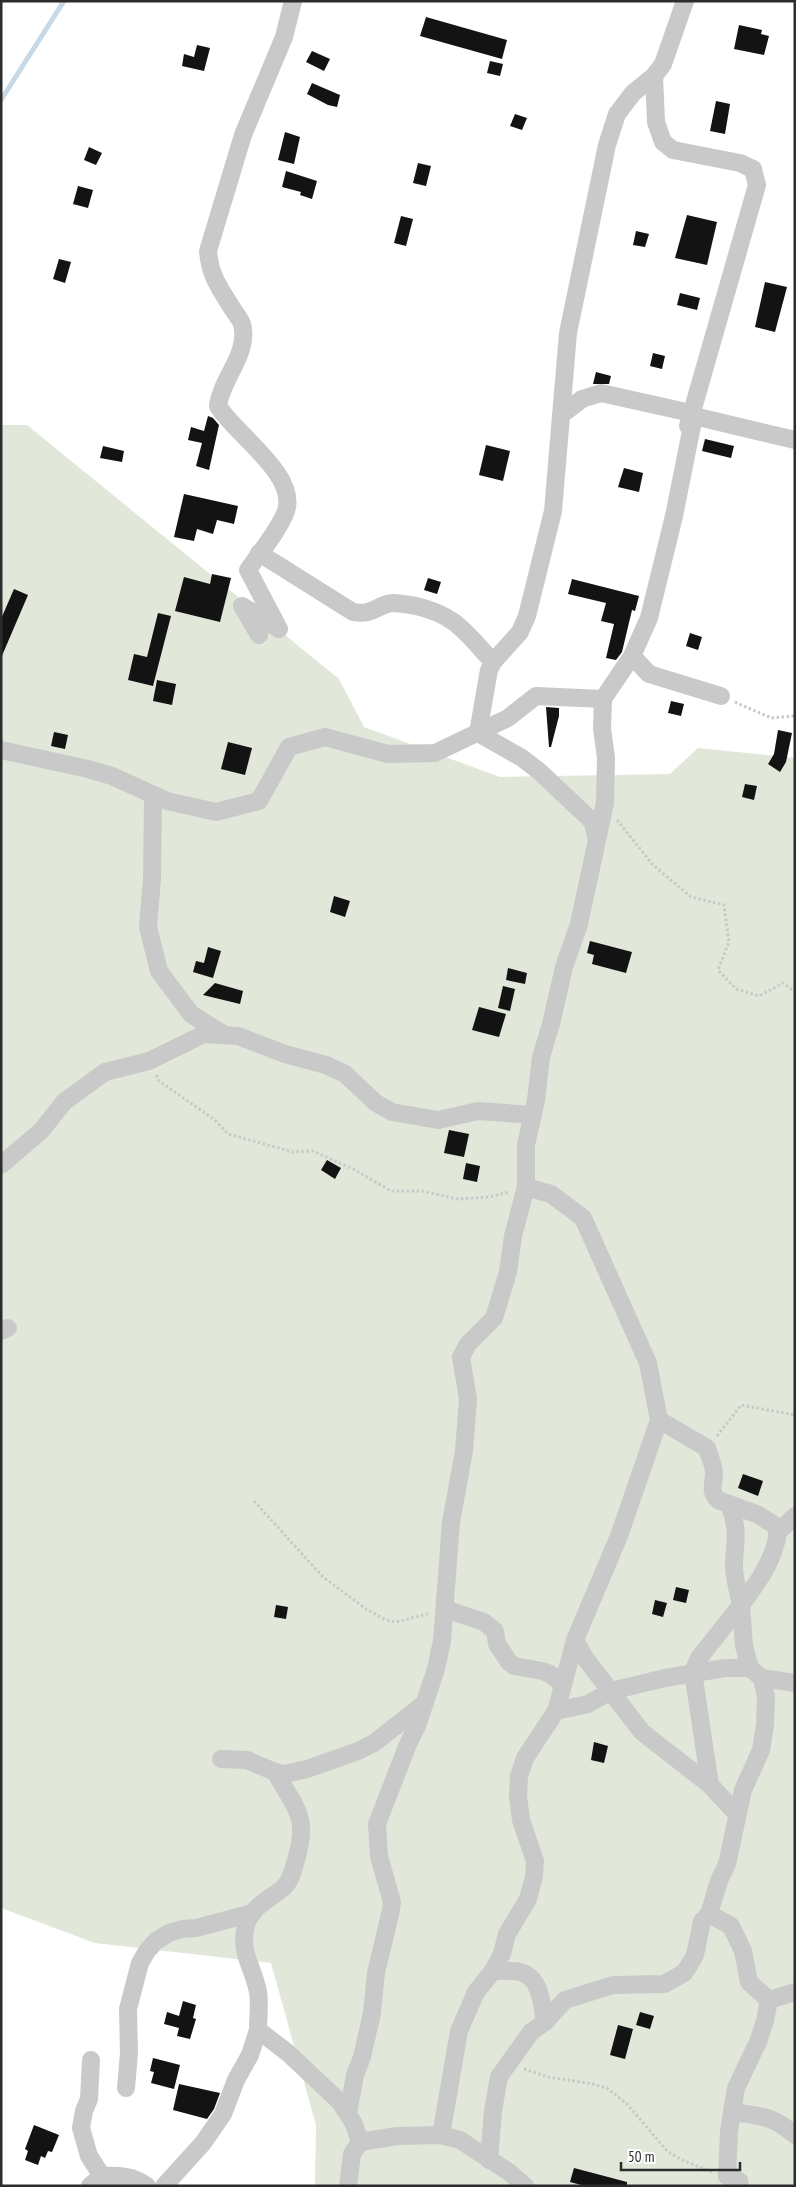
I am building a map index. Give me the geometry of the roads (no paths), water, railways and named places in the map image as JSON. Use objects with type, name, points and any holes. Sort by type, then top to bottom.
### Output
[{"type":"street","points":[[259,635],[242,606],[279,629],[248,570],[286,510],[287,494],[279,476],[218,406],[219,395],[239,354],[242,342],[242,324],[210,269],[208,251],[243,135],[284,37],[293,1]]},
{"type":"street","points":[[478,733],[492,662],[520,632],[528,616],[553,511],[568,332],[607,145],[617,114],[633,93],[654,76],[663,64],[685,1]]},
{"type":"street","points":[[648,618],[691,413],[704,376],[757,184],[753,169],[740,163],[673,150],[663,142],[656,122],[654,76]]},
{"type":"street","points":[[561,414],[582,400],[601,393],[691,413]]},
{"type":"street","points":[[348,2113],[355,2075],[362,2057],[372,2013],[376,1973],[391,1916],[392,1902],[378,1856],[377,1824],[408,1744],[418,1726],[440,1650],[451,1522],[464,1451],[468,1399],[461,1357],[468,1344],[494,1318],[508,1272],[513,1236],[526,1186],[526,1145],[533,1115],[541,1057],[551,1024],[564,967],[579,924],[605,803],[606,758],[602,728],[602,699],[632,656],[648,618],[674,516],[694,416],[795,440]]},
{"type":"street","points":[[259,553],[353,612],[368,613],[394,603],[437,611],[450,618],[462,629],[492,662]]},
{"type":"street","points":[[632,656],[649,674],[721,696]]},
{"type":"street","points":[[1,750],[88,769],[112,776],[167,801],[216,812],[259,801],[290,747],[325,737],[388,754],[434,753],[508,718],[536,696],[602,699]]},
{"type":"street","points":[[478,733],[522,758],[540,772],[592,822],[596,838]]},
{"type":"street","points":[[153,795],[152,879],[148,927],[159,971],[191,1014],[226,1035]]},
{"type":"street","points":[[1,1165],[41,1131],[64,1102],[105,1072],[149,1061],[204,1034],[238,1036],[338,1071],[345,1074],[376,1103],[392,1112],[438,1120],[478,1111],[533,1115]]},
{"type":"street","points":[[441,2135],[459,2031],[476,1992],[493,1971],[502,1954],[507,1934],[528,1899],[534,1877],[535,1861],[521,1820],[518,1796],[520,1776],[525,1758],[556,1711],[575,1640],[619,1536],[658,1420],[648,1363],[583,1218],[551,1194],[526,1186]]},
{"type":"street","points":[[658,1420],[707,1448],[714,1471],[711,1490],[718,1500],[769,1521],[778,1532]]},
{"type":"street","points":[[489,2160],[493,2111],[499,2077],[531,2032],[545,2022],[565,2000],[614,1985],[664,1984],[684,1973],[695,1955],[702,1921],[709,1914],[726,1864],[743,1790],[760,1750],[765,1726],[766,1697],[744,1646],[741,1605],[734,1566],[737,1540],[736,1524],[730,1506]]},
{"type":"street","points":[[710,1785],[693,1672],[699,1658],[766,1570],[776,1544],[778,1532],[795,1516]]},
{"type":"street","points":[[445,1609],[484,1622],[495,1631],[497,1644],[509,1662],[514,1666],[542,1671],[550,1674],[562,1684]]},
{"type":"street","points":[[575,1640],[585,1658],[642,1732],[710,1785],[737,1814]]},
{"type":"street","points":[[556,1711],[588,1704],[611,1691],[693,1672],[725,1668],[756,1673],[795,1683]]},
{"type":"street","points":[[221,1758],[247,1760],[274,1772],[285,1774],[306,1769],[358,1750],[381,1737],[425,1703]]},
{"type":"street","points":[[164,2186],[203,2143],[223,2114],[236,2080],[250,2055],[258,2030],[258,1994],[255,1979],[243,1950],[247,1922],[265,1899],[284,1887],[291,1877],[302,1834],[302,1822],[298,1810],[274,1772]]},
{"type":"street","points":[[126,2088],[129,2053],[128,2009],[140,1963],[147,1951],[156,1941],[169,1933],[253,1913]]},
{"type":"street","points":[[709,1914],[730,1926],[743,1951],[749,1982],[769,2000]]},
{"type":"street","points":[[493,1971],[521,1972],[532,1978],[538,1990],[545,2022]]},
{"type":"street","points":[[769,2000],[795,1992]]},
{"type":"street","points":[[734,2181],[732,2112],[736,2088],[758,2042],[765,2022],[769,2000]]},
{"type":"street","points":[[258,2030],[300,2064],[340,2102],[348,2113],[360,2142]]},
{"type":"street","points":[[91,2060],[89,2100],[84,2111],[81,2128],[96,2181],[114,2175],[133,2178],[147,2186]]},
{"type":"street","points":[[732,2112],[772,2119],[782,2124],[795,2135]]},
{"type":"street","points":[[348,2186],[352,2154],[360,2142],[397,2136],[441,2135],[460,2140],[525,2186]]},
{"type":"waterway","points":[[1,100],[64,1]]}]
